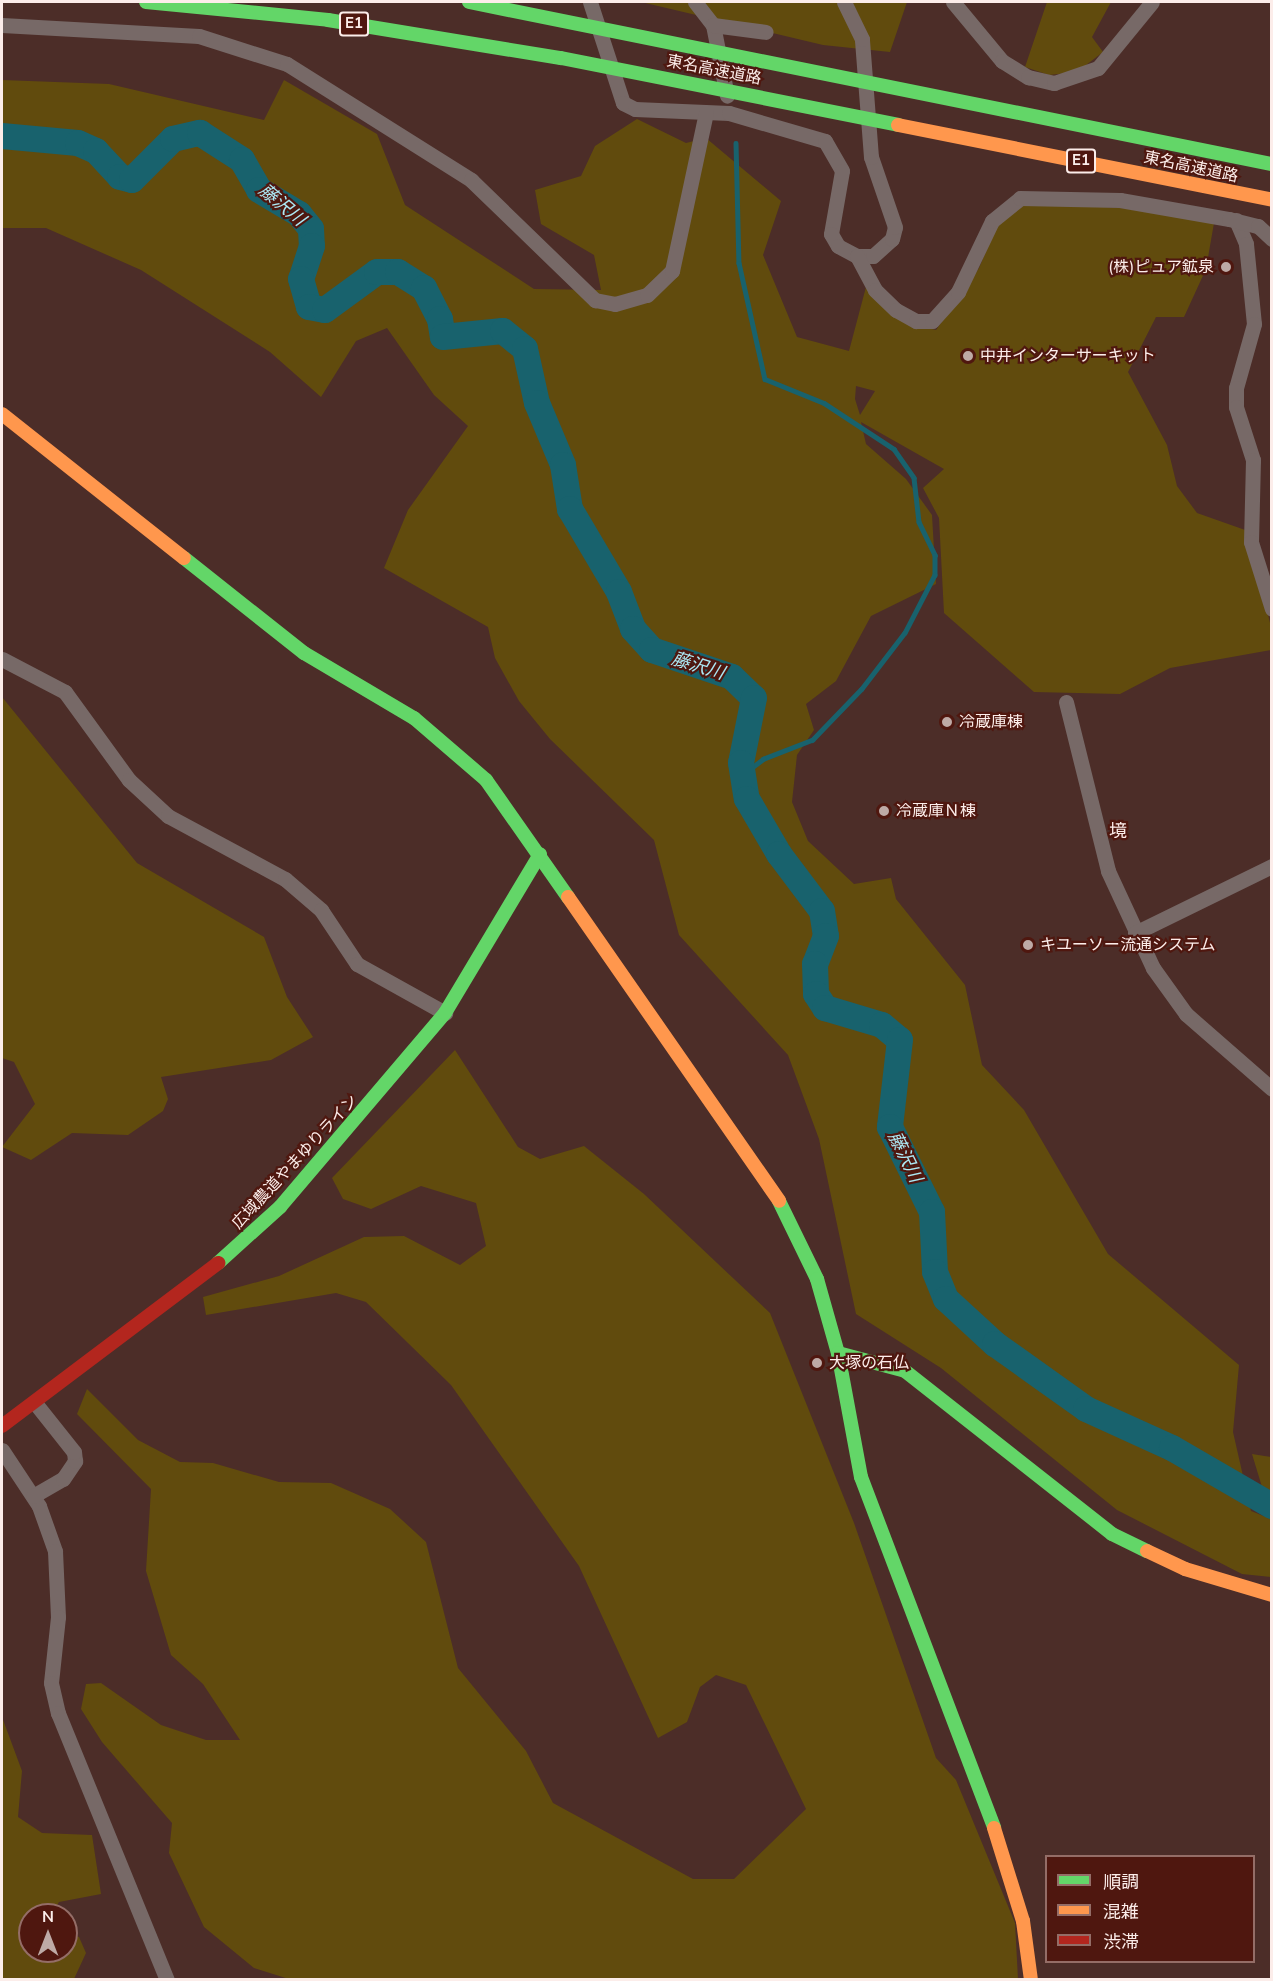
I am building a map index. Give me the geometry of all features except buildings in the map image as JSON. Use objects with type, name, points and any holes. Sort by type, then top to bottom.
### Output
[{"type":"main road","name":"東名高速道路","points":[[146,2],[328,21],[561,58],[1272,200]]},
{"type":"main road","name":"東名高速道路","points":[[469,2],[570,18],[897,89],[1272,164]]},
{"type":"main road","points":[[2,414],[304,653],[444,740],[486,780],[771,1184],[808,1257],[838,1353],[861,1477],[998,1839],[1023,1921],[1031,1980]]},
{"type":"main road","name":"広域農道やまゆりライン","points":[[2,1426],[230,1254],[272,1215],[341,1141],[445,1013],[540,854]]},
{"type":"main road","points":[[838,1353],[905,1371],[1113,1534],[1185,1569],[1272,1596]]},
{"type":"street","points":[[590,2],[623,103],[635,109],[729,113],[825,141],[835,150],[842,171],[831,234],[838,246],[857,256],[875,290],[896,310],[916,321],[932,321],[958,292],[992,221],[1020,198],[1120,200],[1236,220],[1258,226],[1272,239]]},
{"type":"street","points":[[695,2],[713,25],[729,113]]},
{"type":"street","points":[[844,2],[862,39],[871,157],[895,227],[884,249],[857,256]]},
{"type":"street","points":[[953,2],[1002,61],[1028,77],[1054,83],[1098,68],[1152,2]]},
{"type":"street","points":[[2,25],[199,36],[287,64],[471,180],[595,300],[615,304],[647,296],[672,271],[706,113]]},
{"type":"street","points":[[713,25],[766,32]]},
{"type":"street","points":[[1236,220],[1246,244],[1254,324],[1236,388],[1236,407],[1253,460],[1251,542],[1272,609]]},
{"type":"street","points":[[2,659],[65,692],[129,780],[168,816],[272,869],[321,910],[357,964],[445,1013]]},
{"type":"street","points":[[1066,702],[1108,871],[1135,933],[1186,1014],[1272,1089]]},
{"type":"street","points":[[1135,933],[1272,866]]},
{"type":"street","points":[[33,1496],[63,1479],[75,1461],[74,1452],[34,1403]]},
{"type":"street","points":[[2,1450],[33,1496],[55,1551],[58,1617],[51,1683],[58,1713],[167,1980]]},
{"type":"shaded area","points":[[641,2],[907,2],[890,52],[823,45]]},
{"type":"shaded area","points":[[1047,2],[1111,2],[1092,37],[1103,52],[1077,72],[1049,75],[1025,67]]},
{"type":"shaded area","points":[[2,80],[109,84],[264,120],[284,80],[377,134],[405,205],[534,289],[601,290],[594,255],[541,224],[535,190],[581,176],[595,146],[637,119],[686,143],[706,138],[781,201],[763,255],[797,337],[849,351],[866,287],[908,323],[936,330],[979,268],[997,225],[1027,202],[1151,210],[1214,223],[1206,269],[1184,317],[1156,317],[1128,372],[1167,445],[1177,486],[1197,513],[1248,531],[1271,627],[1271,650],[1170,668],[1120,694],[1034,692],[944,613],[939,518],[923,488],[944,469],[861,422],[866,444],[906,479],[932,515],[936,584],[871,616],[836,681],[806,704],[814,730],[797,755],[792,802],[808,841],[854,884],[891,878],[896,899],[965,985],[982,1065],[1024,1110],[1108,1254],[1239,1365],[1233,1432],[1251,1511],[1271,1519],[1271,1577],[1242,1574],[1117,1510],[941,1368],[856,1314],[819,1139],[788,1055],[679,935],[654,840],[550,739],[519,701],[495,658],[488,627],[384,568],[408,510],[468,426],[434,395],[387,328],[356,341],[321,397],[270,352],[141,270],[46,228],[2,228]],"holes":[[[856,386],[875,391],[860,415],[855,399]]]},
{"type":"shaded area","points":[[2,697],[137,863],[264,937],[287,997],[313,1037],[271,1060],[161,1077],[168,1099],[163,1111],[128,1135],[72,1133],[31,1160],[2,1147],[35,1104],[14,1062],[2,1058]]},
{"type":"shaded area","points":[[455,1050],[518,1147],[540,1159],[584,1146],[644,1194],[770,1313],[854,1523],[936,1758],[956,1780],[1015,1923],[1018,1979],[292,1980],[254,1968],[204,1927],[169,1853],[172,1823],[102,1742],[81,1709],[86,1684],[101,1683],[161,1725],[206,1740],[240,1740],[203,1684],[171,1655],[146,1571],[151,1489],[77,1414],[87,1389],[138,1440],[180,1462],[213,1463],[279,1482],[331,1483],[390,1509],[426,1542],[458,1668],[526,1751],[553,1803],[693,1879],[734,1879],[806,1809],[746,1685],[716,1675],[700,1687],[687,1722],[658,1738],[579,1566],[451,1385],[366,1302],[336,1293],[206,1315],[203,1297],[279,1276],[364,1237],[404,1236],[460,1265],[486,1246],[476,1203],[421,1186],[371,1209],[343,1199],[332,1178]]},
{"type":"shaded area","points":[[1252,1454],[1271,1457],[1271,1493],[1262,1487]]},
{"type":"shaded area","points":[[2,1717],[22,1771],[18,1817],[42,1833],[92,1835],[101,1894],[58,1903],[18,1903],[18,1963],[78,1963],[78,1937],[86,1953],[74,1979],[2,1979]]},
{"type":"waterway","name":"藤沢川","points":[[2,136],[78,143],[96,151],[120,177],[132,180],[173,139],[200,133],[242,160],[259,190],[299,214],[311,229],[312,246],[301,279],[309,307],[325,310],[377,272],[398,272],[424,288],[440,319],[443,337],[503,331],[525,349],[537,403],[563,465],[570,509],[619,592],[633,629],[652,650],[732,677],[754,698],[741,763],[747,799],[779,854],[822,911],[826,936],[815,964],[816,994],[825,1008],[882,1025],[900,1040],[890,1127],[932,1212],[935,1272],[946,1299],[995,1344],[1086,1409],[1172,1448],[1272,1506]]},
{"type":"waterway","points":[[736,143],[739,263],[765,379],[824,403],[894,449],[914,478],[919,522],[935,555],[935,575],[905,633],[862,689],[813,740],[764,759],[743,775]]},
{"type":"traffic: fast","points":[[146,2],[328,20],[561,58],[898,125]]},
{"type":"traffic: fast","points":[[469,2],[1272,164]]},
{"type":"traffic: fast","points":[[184,558],[304,653],[414,718],[486,780],[568,897]]},
{"type":"traffic: fast","points":[[218,1263],[280,1207],[445,1013],[540,854]]},
{"type":"traffic: fast","points":[[779,1201],[817,1279],[838,1353],[861,1477],[994,1828]]},
{"type":"traffic: fast","points":[[838,1353],[905,1371],[1112,1534],[1147,1551]]},
{"type":"traffic: slow","points":[[898,125],[1272,200]]},
{"type":"traffic: slow","points":[[2,414],[184,558]]},
{"type":"traffic: slow","points":[[568,897],[779,1201]]},
{"type":"traffic: slow","points":[[1147,1551],[1185,1569],[1272,1595]]},
{"type":"traffic: slow","points":[[994,1828],[1023,1921],[1031,1980]]},
{"type":"traffic: jam","points":[[2,1426],[218,1263]]},
{"type":"place","name":"(株)ピュア鉱泉","points":[[1226,267]]},
{"type":"place","name":"中井インターサーキット","points":[[968,356]]},
{"type":"place","name":"冷蔵庫棟","points":[[947,722]]},
{"type":"place","name":"冷蔵庫Ｎ棟","points":[[884,811]]},
{"type":"place","name":"キユーソー流通システム","points":[[1028,945]]},
{"type":"place","name":"大塚の石仏","points":[[817,1363]]},
{"type":"district","name":"境","points":[[1118,831]]}]
